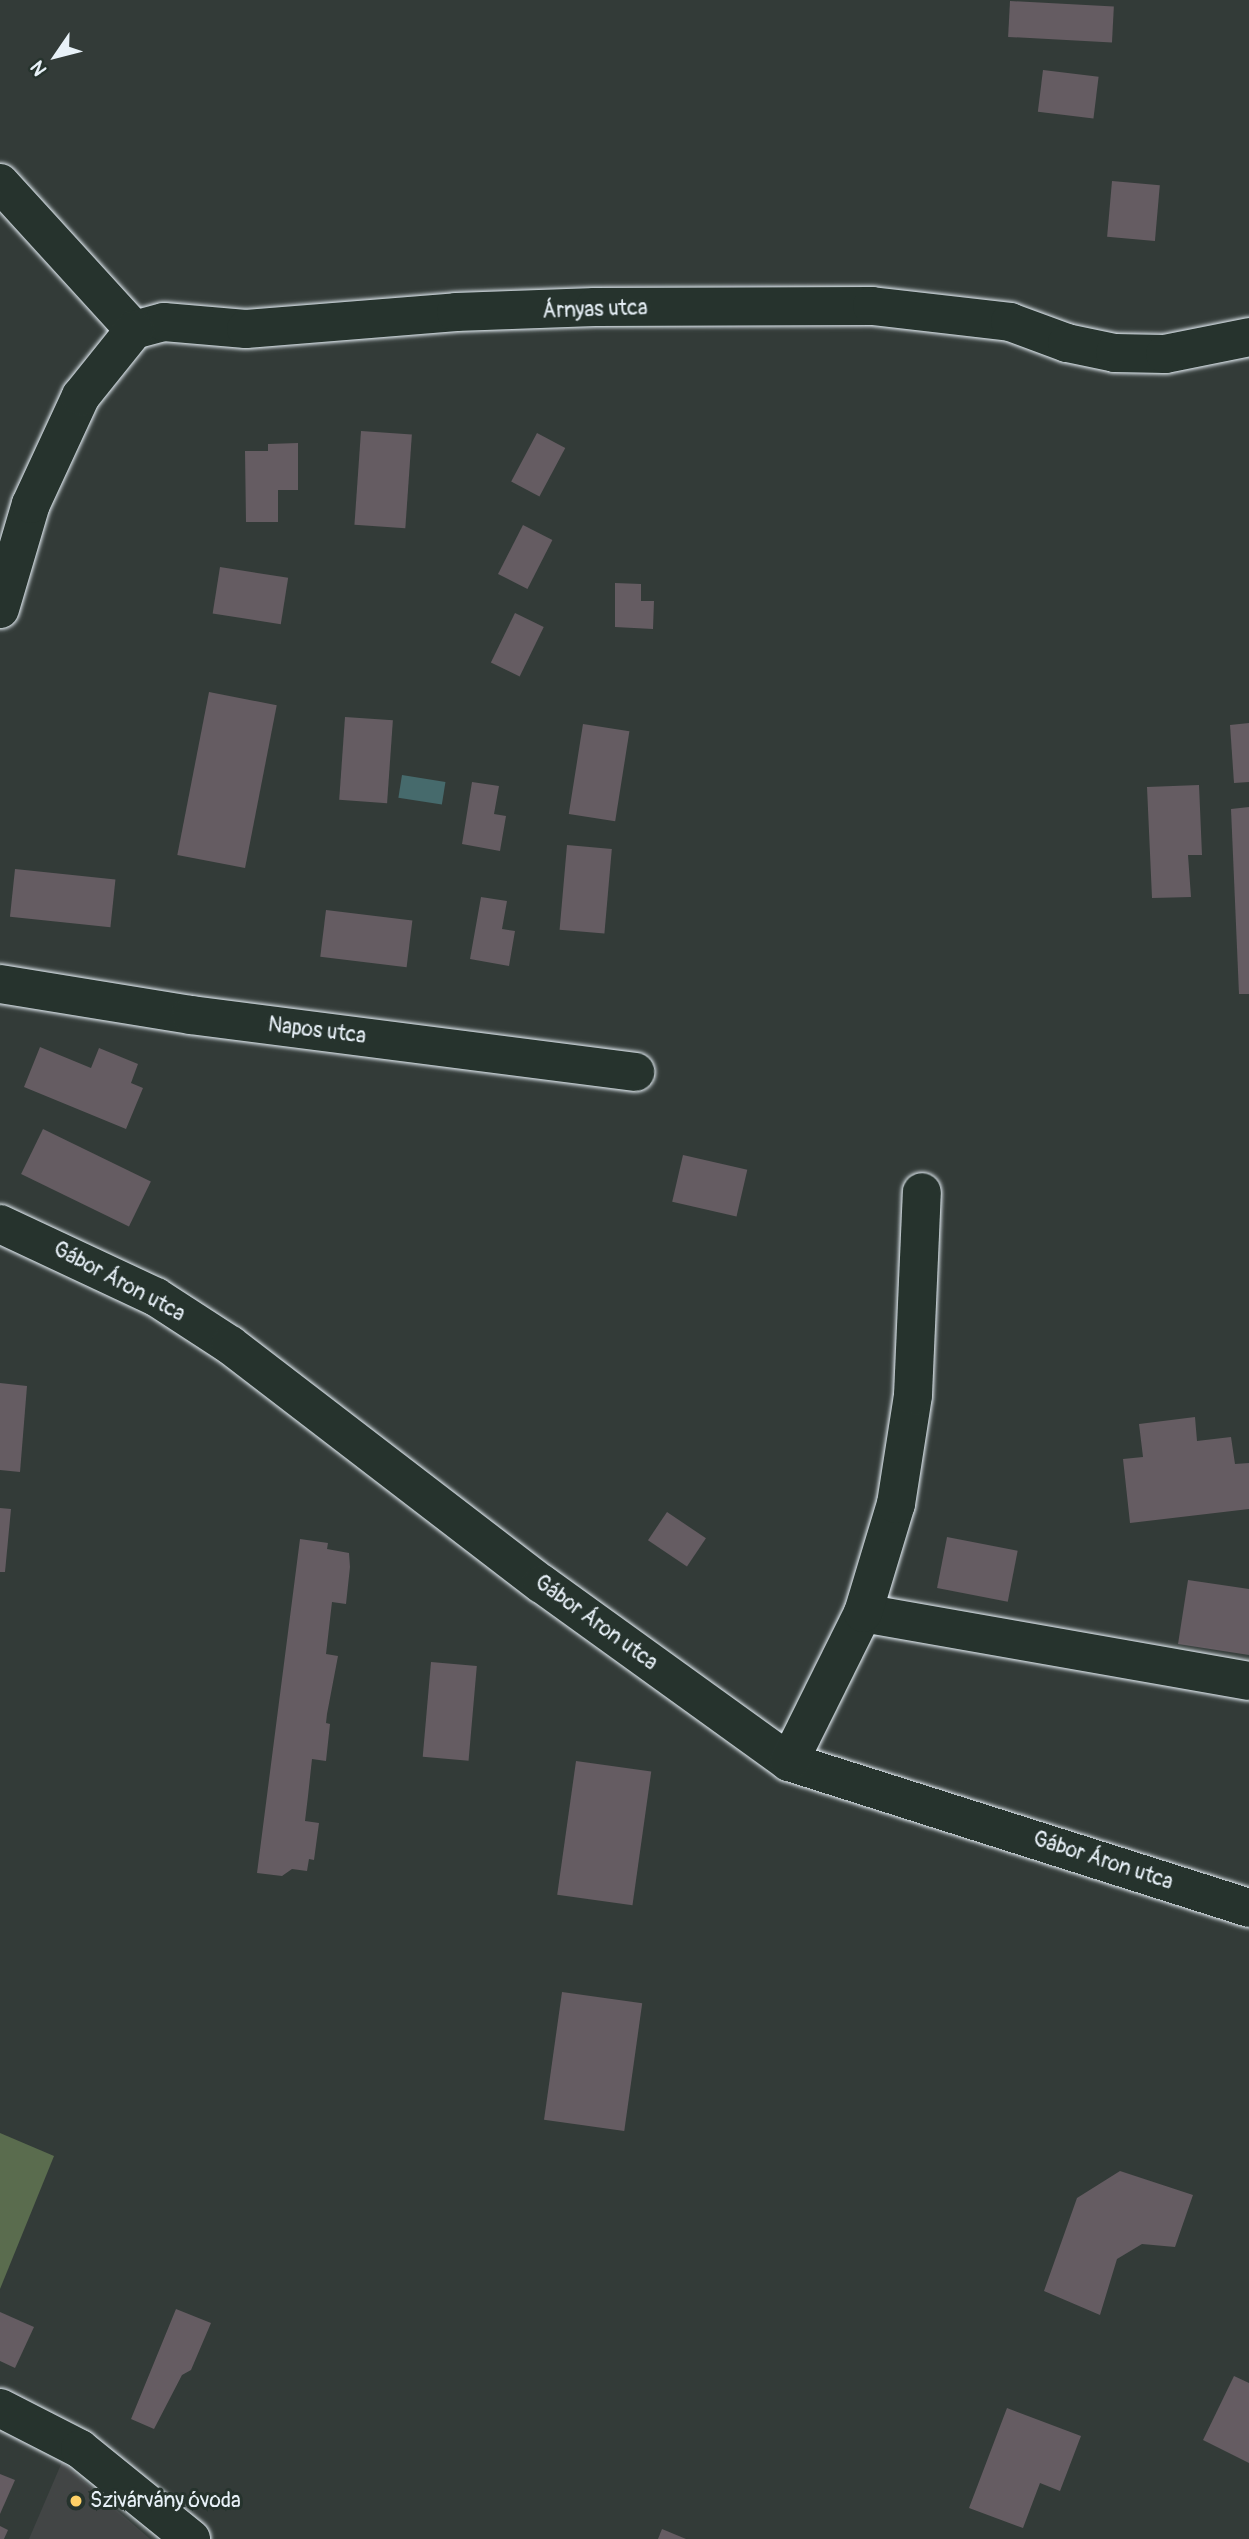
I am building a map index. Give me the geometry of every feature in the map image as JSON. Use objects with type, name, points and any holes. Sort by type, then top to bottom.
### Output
[{"type":"street","points":[[0,183],[134,330],[81,396],[31,504],[0,609]]},
{"type":"street","name":"Árnyas utca","points":[[134,330],[164,322],[246,329],[456,312],[595,307],[872,306],[998,319],[1067,343],[1115,353],[1166,354],[1249,337]]},
{"type":"street","name":"Napos utca","points":[[0,984],[191,1015],[635,1072]]},
{"type":"street","points":[[789,1762],[863,1614],[896,1504],[912,1395],[922,1192]]},
{"type":"street","name":"Gábor Áron utca","points":[[0,1224],[156,1297],[230,1345],[542,1584],[789,1762],[1249,1908]]},
{"type":"street","points":[[863,1614],[1249,1681]]},
{"type":"street","points":[[0,2408],[80,2449],[191,2539]]},
{"type":"shaded area","name":"Szivárvány óvoda","points":[[62,2462],[150,2539],[29,2539]]},
{"type":"green space","points":[[0,2133],[54,2156],[0,2289]]},
{"type":"water","points":[[402,775],[445,782],[442,805],[398,798]]},
{"type":"building","points":[[1010,1],[1114,6],[1112,42],[1008,37]]},
{"type":"building","points":[[1043,70],[1099,77],[1093,119],[1038,112]]},
{"type":"building","points":[[1112,181],[1160,185],[1155,241],[1107,237]]},
{"type":"building","points":[[361,431],[412,435],[405,528],[354,525]]},
{"type":"building","points":[[537,433],[565,448],[539,497],[511,482]]},
{"type":"building","points":[[298,443],[298,490],[278,490],[278,522],[246,522],[245,451],[268,451],[268,444]]},
{"type":"building","points":[[523,525],[552,540],[527,589],[498,574]]},
{"type":"building","points":[[220,567],[288,578],[281,624],[213,613]]},
{"type":"building","points":[[615,583],[641,584],[641,601],[654,601],[653,629],[615,627]]},
{"type":"building","points":[[515,613],[544,627],[520,676],[491,662]]},
{"type":"building","points":[[209,692],[277,705],[245,868],[177,855]]},
{"type":"building","points":[[345,717],[393,720],[387,803],[339,800]]},
{"type":"building","points":[[1249,723],[1249,782],[1234,783],[1230,725]]},
{"type":"building","points":[[583,724],[629,731],[615,821],[569,814]]},
{"type":"building","points":[[472,782],[499,786],[494,814],[506,816],[500,851],[462,844]]},
{"type":"building","points":[[1199,785],[1202,855],[1188,855],[1191,897],[1152,898],[1147,787]]},
{"type":"building","points":[[1249,807],[1249,994],[1239,994],[1231,809]]},
{"type":"building","points":[[567,845],[612,849],[604,934],[560,930]]},
{"type":"building","points":[[15,869],[115,880],[110,927],[10,917]]},
{"type":"building","points":[[481,897],[507,901],[502,929],[515,931],[509,966],[470,959]]},
{"type":"building","points":[[326,910],[412,921],[407,967],[320,957]]},
{"type":"building","points":[[40,1047],[91,1068],[99,1048],[138,1064],[131,1083],[143,1088],[126,1129],[24,1087]]},
{"type":"building","points":[[43,1129],[151,1182],[129,1227],[21,1174]]},
{"type":"building","points":[[683,1155],[747,1170],[737,1217],[672,1202]]},
{"type":"building","points":[[0,1383],[27,1386],[20,1472],[0,1470]]},
{"type":"building","points":[[1195,1417],[1197,1441],[1231,1437],[1235,1464],[1249,1463],[1249,1509],[1130,1523],[1123,1459],[1143,1457],[1139,1424]]},
{"type":"building","points":[[0,1508],[11,1509],[5,1572],[0,1572]]},
{"type":"building","points":[[667,1512],[706,1538],[687,1566],[648,1540]]},
{"type":"building","points":[[947,1537],[1018,1551],[1008,1602],[937,1588]]},
{"type":"building","points":[[300,1539],[328,1543],[327,1549],[349,1553],[350,1567],[346,1604],[332,1602],[326,1654],[338,1656],[327,1714],[326,1723],[330,1724],[326,1761],[312,1759],[305,1821],[319,1823],[314,1860],[309,1859],[307,1871],[292,1869],[282,1876],[257,1873]]},
{"type":"building","points":[[1188,1580],[1249,1589],[1249,1655],[1178,1644]]},
{"type":"building","points":[[431,1662],[477,1666],[469,1761],[423,1757]]},
{"type":"building","points":[[576,1761],[651,1772],[632,1905],[557,1895]]},
{"type":"building","points":[[562,1992],[642,2003],[624,2131],[544,2120]]},
{"type":"building","points":[[1120,2171],[1193,2195],[1175,2247],[1142,2244],[1117,2259],[1100,2315],[1044,2291],[1077,2198]]},
{"type":"building","points":[[176,2309],[211,2323],[191,2370],[182,2375],[154,2429],[131,2419]]},
{"type":"building","points":[[0,2312],[34,2327],[15,2368],[0,2361]]},
{"type":"building","points":[[1234,2376],[1249,2383],[1249,2463],[1203,2440]]},
{"type":"building","points":[[1007,2408],[1081,2436],[1060,2491],[1040,2483],[1023,2528],[969,2508]]},
{"type":"building","points":[[0,2474],[15,2480],[0,2514]]},
{"type":"building","points":[[0,2526],[8,2530],[4,2539],[0,2539]]},
{"type":"building","points":[[662,2529],[686,2539],[658,2539]]},
{"type":"place","name":"Szivárvány óvoda","points":[[76,2501]]}]
